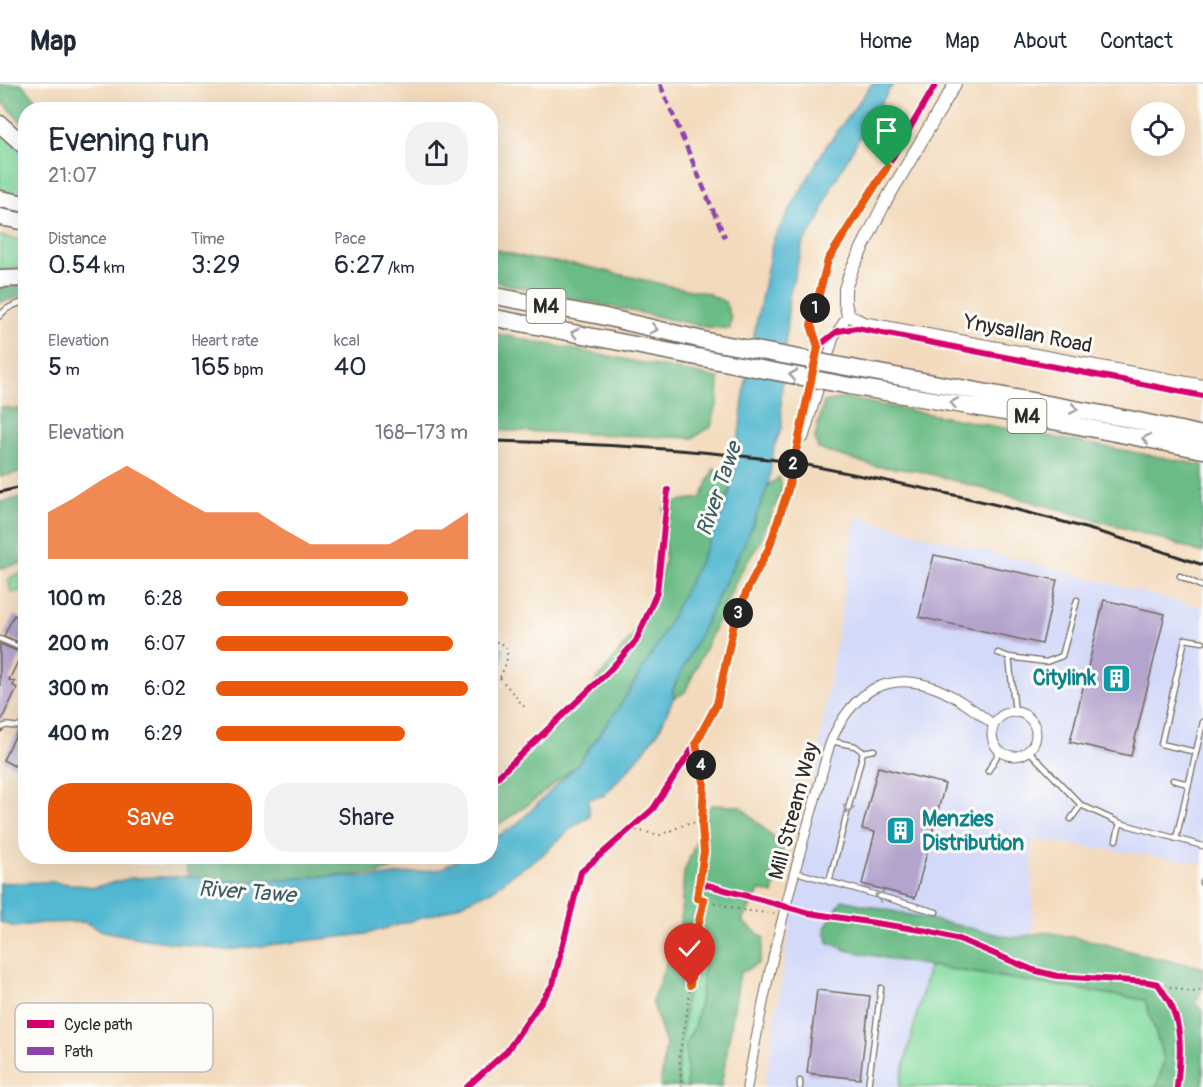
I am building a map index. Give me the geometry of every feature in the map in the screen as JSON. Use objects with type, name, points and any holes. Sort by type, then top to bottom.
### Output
[{"type":"highway","points":[[0,124],[18,140]]},
{"type":"highway","points":[[0,279],[18,278]]},
{"type":"highway","name":"M4","points":[[498,297],[601,316],[707,341],[1130,419],[1203,435]]},
{"type":"highway","name":"M4","points":[[498,319],[1203,450]]},
{"type":"street","points":[[804,437],[834,337],[848,315],[845,289],[851,271],[884,204],[955,84]]},
{"type":"street","name":"Ynysallan Road","points":[[848,315],[863,323],[1203,386]]},
{"type":"street","name":"Mill Stream Way","points":[[747,1087],[772,963],[831,741],[849,709],[874,689],[891,683],[921,682],[940,689],[968,705],[994,725]]},
{"type":"street","points":[[1015,712],[1028,716],[1035,727],[1034,744],[1022,755],[1007,755],[995,745],[994,725],[1007,713],[1015,712]]},
{"type":"lane","points":[[0,316],[2,312],[18,303]]},
{"type":"lane","points":[[1180,576],[1203,587]]},
{"type":"lane","points":[[998,653],[1009,657],[1046,662],[1062,656],[1077,600]]},
{"type":"lane","points":[[0,639],[18,647]]},
{"type":"lane","points":[[1196,752],[1161,744],[1185,639],[1203,642]]},
{"type":"lane","points":[[1009,657],[1015,712]]},
{"type":"lane","points":[[1176,839],[1203,722]]},
{"type":"lane","points":[[0,729],[7,725],[18,726]]},
{"type":"lane","points":[[831,741],[855,746],[863,752],[874,750]]},
{"type":"lane","points":[[988,771],[1000,751]]},
{"type":"lane","points":[[1029,751],[1081,805],[1120,823],[1203,846]]},
{"type":"lane","points":[[829,882],[863,752]]},
{"type":"lane","points":[[1173,780],[1188,784]]},
{"type":"lane","points":[[1071,819],[1081,805]]},
{"type":"lane","points":[[1116,840],[1120,823]]},
{"type":"lane","points":[[796,872],[936,912]]},
{"type":"lane","points":[[868,1087],[881,988]]},
{"type":"path","points":[[498,643],[505,645],[508,656],[500,678],[527,710]]},
{"type":"path","points":[[690,752],[701,733]]},
{"type":"path","points":[[696,743],[704,782],[702,825],[704,852],[697,898],[742,910],[769,912],[784,916]]},
{"type":"path","points":[[630,829],[660,835],[691,822],[702,825]]},
{"type":"path","points":[[622,837],[638,823]]},
{"type":"path","points":[[681,1087],[680,1056],[698,926],[704,900]]},
{"type":"path","points":[[1158,984],[1191,992],[1203,990]]},
{"type":"shaded area","points":[[856,517],[1203,608],[1203,863],[1032,839],[1033,1087],[764,1087]]},
{"type":"green space","points":[[0,84],[22,84],[39,102],[18,102],[18,119],[0,100]]},
{"type":"green space","points":[[0,131],[18,147],[18,195],[0,191]]},
{"type":"green space","points":[[0,236],[18,240],[18,268],[0,271]]},
{"type":"green space","points":[[498,250],[531,259],[579,265],[707,293],[725,302],[731,317],[730,329],[707,327],[498,282]]},
{"type":"green space","points":[[0,284],[18,285],[18,298],[0,302]]},
{"type":"green space","points":[[498,334],[719,378],[718,402],[711,427],[693,438],[498,430]]},
{"type":"green space","points":[[844,398],[1203,465],[1203,553],[1162,539],[919,471],[874,466],[818,449],[815,437],[824,402]]},
{"type":"green space","points":[[0,407],[18,409],[18,473],[0,477]]},
{"type":"green space","points":[[714,468],[734,475],[724,511],[696,569],[657,646],[620,706],[578,764],[528,805],[498,824],[498,780],[589,690],[647,617],[665,561],[664,508],[683,500],[701,498]]},
{"type":"green space","points":[[779,477],[782,490],[759,544],[740,573],[685,692],[673,699],[673,690],[751,529],[768,486]]},
{"type":"green space","points":[[18,498],[18,564],[0,568],[0,502]]},
{"type":"green space","points":[[18,575],[18,592],[12,593],[9,579]]},
{"type":"green space","points":[[711,805],[740,806],[783,847],[773,894],[760,890],[742,921],[764,938],[759,963],[740,973],[721,1087],[687,1087],[686,1042],[694,1027],[700,1002],[705,958],[691,958],[678,1070],[679,1087],[660,1087],[666,1045],[652,1001],[680,928],[684,872]]},
{"type":"green space","points":[[186,864],[408,864],[377,874],[319,876],[286,880],[229,881],[188,876]]},
{"type":"green space","points":[[842,900],[1014,938],[1046,932],[1203,967],[1203,987],[1195,1003],[1203,1011],[1203,1087],[1157,1087],[1164,1059],[1145,1000],[900,961],[846,950],[828,942],[825,928]]},
{"type":"green space","points":[[691,958],[705,958],[700,1002],[694,1027],[686,1042],[687,1087],[679,1087],[678,1070]]},
{"type":"green space","points":[[929,966],[1145,1000],[1164,1059],[1157,1087],[899,1087]]},
{"type":"water","name":"River Tawe","points":[[872,84],[893,84],[832,186],[819,220],[803,243],[789,296],[781,399],[782,427],[774,447],[768,486],[751,529],[673,689],[673,699],[659,730],[643,752],[603,796],[588,799],[590,816],[574,826],[541,856],[493,890],[445,911],[366,934],[226,950],[103,931],[84,922],[41,923],[15,927],[0,922],[0,883],[52,882],[95,887],[131,878],[188,876],[229,881],[286,880],[319,876],[379,877],[441,869],[450,864],[498,864],[498,836],[515,826],[578,764],[620,706],[657,646],[724,511],[734,475],[745,385],[773,240],[825,148]]},
{"type":"water","points":[[498,646],[503,648],[498,671]]},
{"type":"building","points":[[934,555],[1057,580],[1042,644],[919,617]]},
{"type":"building","name":"Citylink","points":[[1104,600],[1165,614],[1131,756],[1070,742]]},
{"type":"building","points":[[14,615],[18,617],[18,642],[4,636]]},
{"type":"building","points":[[0,644],[18,651],[18,661],[9,680],[15,682],[13,685],[17,688],[0,723]]},
{"type":"building","points":[[18,731],[18,760],[14,766],[3,760]]},
{"type":"building","name":"Menzies Distribution","points":[[878,767],[945,784],[915,898],[862,884],[875,832],[862,829]]},
{"type":"building","points":[[817,990],[870,996],[860,1079],[807,1073]]},
{"type":"railway","points":[[498,441],[669,449],[804,464],[1007,507],[1086,528],[1203,565]]},
{"type":"railway","points":[[0,492],[18,488]]},
{"type":"marked path","points":[[660,84],[725,237]]},
{"type":"cycle path","points":[[467,1087],[507,1051],[553,984],[581,872],[653,809],[696,743],[717,704],[734,624],[748,588],[769,548],[788,491],[817,347],[811,325],[828,260],[936,84]]},
{"type":"cycle path","points":[[817,347],[838,331],[857,328],[1203,396]]},
{"type":"cycle path","points":[[498,776],[608,672],[636,641],[657,592],[668,490]]},
{"type":"cycle path","points":[[700,883],[809,913],[928,931],[959,939],[1033,970],[1057,976],[1158,984],[1172,1007],[1178,1028],[1180,1058],[1177,1087]]},
{"type":"place","name":"Citylink","points":[[1117,678]]},
{"type":"place","name":"Menzies Distribution","points":[[901,831]]},
{"type":"route","points":[[690,985],[704,900],[697,898],[704,852],[702,825],[704,782],[696,743],[717,704],[734,624],[748,588],[769,548],[788,490],[818,347],[811,325],[828,260],[887,167]]}]
